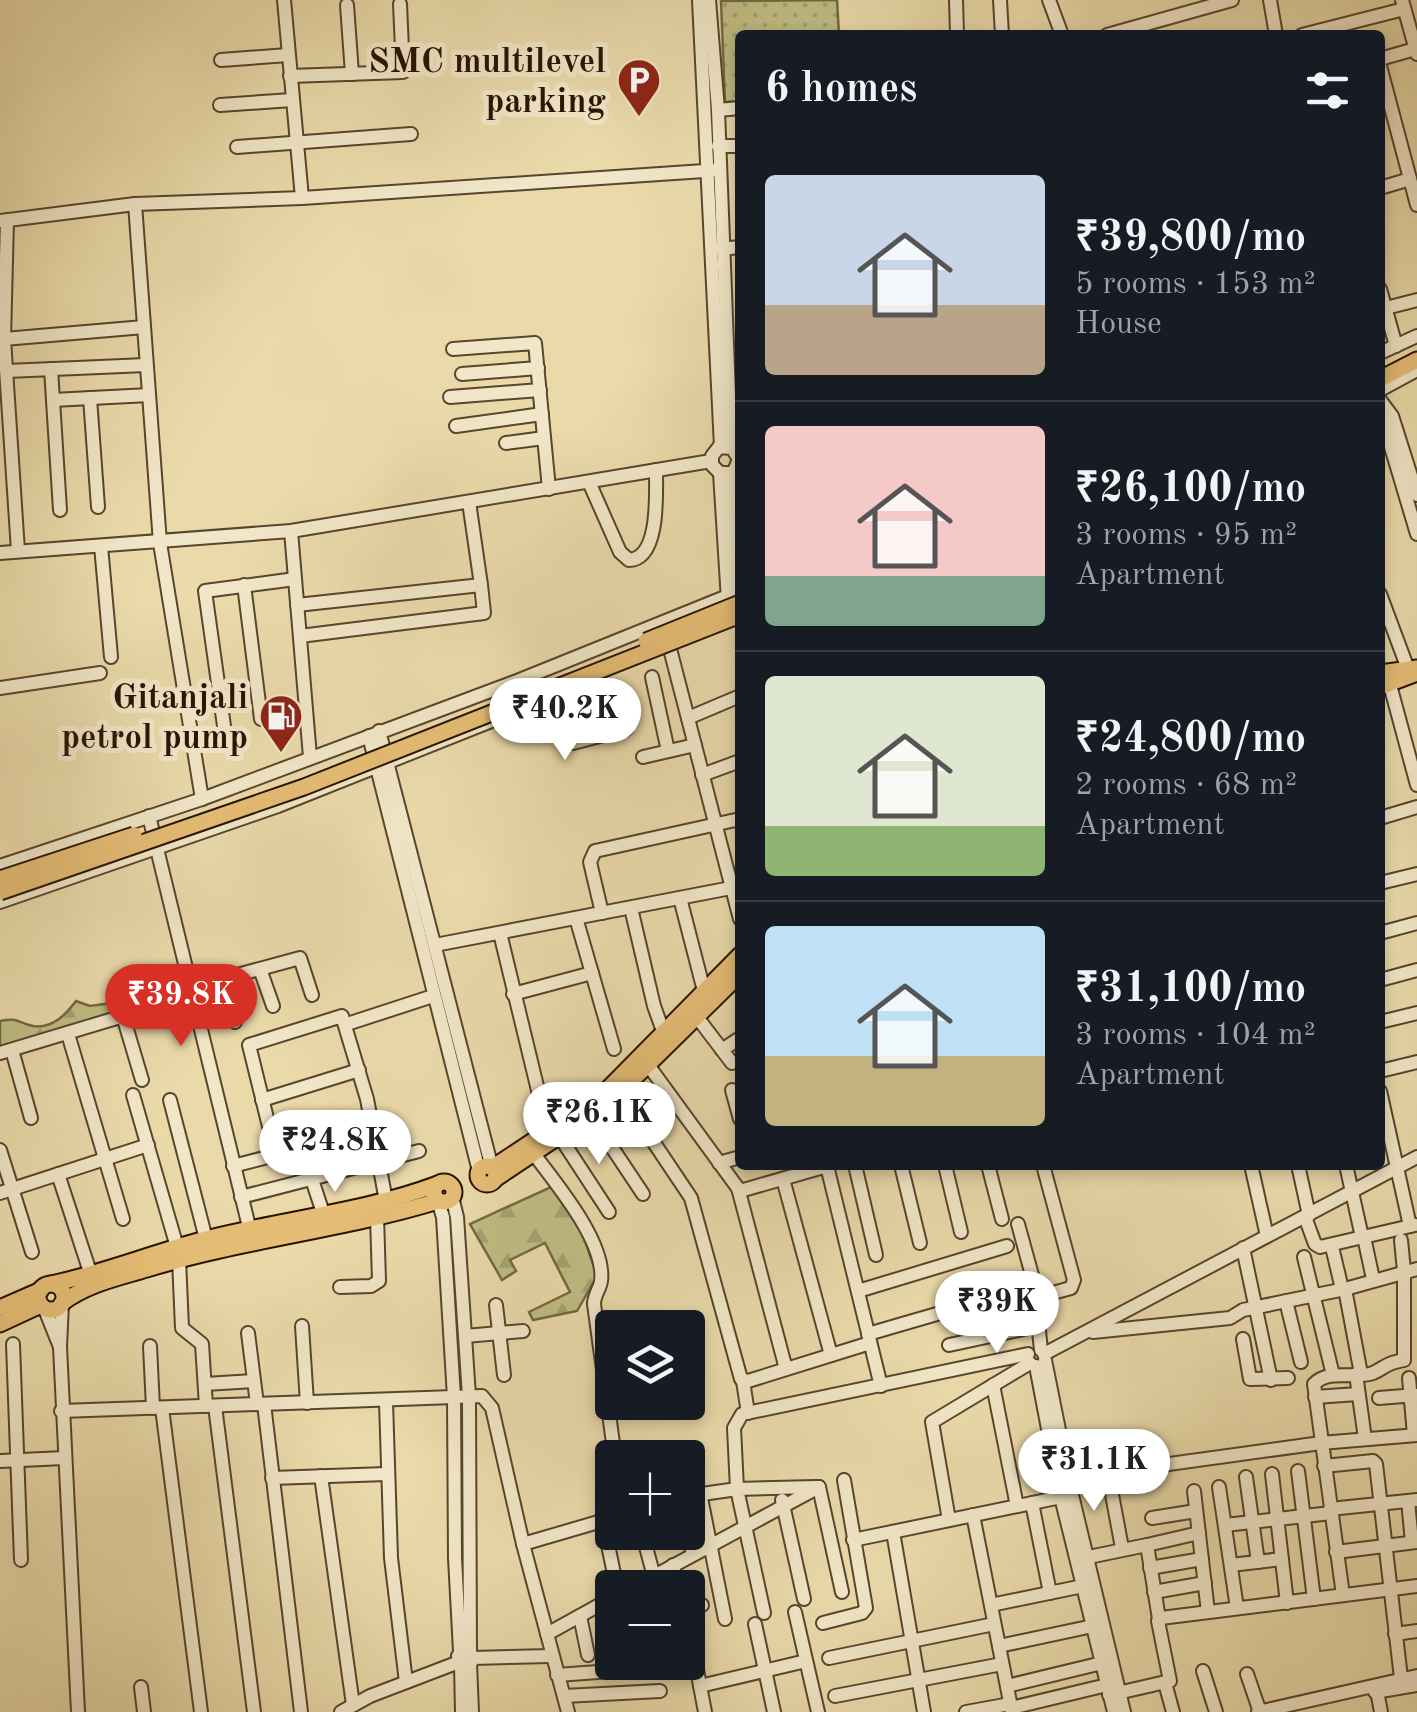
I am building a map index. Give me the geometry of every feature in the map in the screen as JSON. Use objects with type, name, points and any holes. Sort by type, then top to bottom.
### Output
[{"type":"main road","points":[[1385,365],[1417,348]]},
{"type":"main road","points":[[1385,376],[1417,360]]},
{"type":"main road","points":[[0,879],[281,787],[735,598]]},
{"type":"main road","points":[[0,892],[304,786],[735,622]]},
{"type":"main road","points":[[1385,681],[1414,670]]},
{"type":"main road","points":[[0,1324],[44,1296],[91,1275],[207,1244],[377,1216],[534,1154],[602,1095],[735,960]]},
{"type":"main road","points":[[487,1175],[591,1116],[735,980]]},
{"type":"main road","points":[[251,1235],[443,1191]]},
{"type":"main road","points":[[44,1296],[56,1309],[89,1286],[178,1253]]},
{"type":"main road","points":[[0,1308],[44,1296]]},
{"type":"street","points":[[284,0],[302,198]]},
{"type":"street","points":[[699,0],[733,453]]},
{"type":"street","points":[[709,0],[718,110],[718,146],[712,170],[733,352],[733,453]]},
{"type":"street","points":[[956,0],[957,30]]},
{"type":"street","points":[[1000,0],[1002,30]]},
{"type":"street","points":[[1049,0],[1060,30]]},
{"type":"street","points":[[1124,30],[1232,0]]},
{"type":"street","points":[[1270,0],[1275,30]]},
{"type":"street","points":[[290,76],[403,72],[400,4]]},
{"type":"street","points":[[1318,30],[1403,4],[1416,52],[1385,61]]},
{"type":"street","points":[[347,6],[352,74]]},
{"type":"street","points":[[221,60],[288,55]]},
{"type":"street","points":[[1385,82],[1417,206]]},
{"type":"street","points":[[220,105],[292,100]]},
{"type":"street","points":[[718,110],[735,108]]},
{"type":"street","points":[[237,147],[411,134]]},
{"type":"street","points":[[718,146],[735,146]]},
{"type":"street","points":[[18,552],[4,339],[4,220],[135,204],[302,198],[712,170]]},
{"type":"street","points":[[1385,187],[1410,180]]},
{"type":"street","points":[[135,204],[160,543],[202,799]]},
{"type":"street","points":[[721,249],[735,248]]},
{"type":"street","points":[[1386,308],[1417,300]]},
{"type":"street","points":[[1385,305],[1396,346]]},
{"type":"street","points":[[4,339],[144,327]]},
{"type":"street","points":[[1385,352],[1417,336]]},
{"type":"street","points":[[453,349],[534,342],[550,489]]},
{"type":"street","points":[[6,370],[146,365]]},
{"type":"street","points":[[462,374],[538,368]]},
{"type":"street","points":[[51,369],[60,510]]},
{"type":"street","points":[[1385,387],[1417,370]]},
{"type":"street","points":[[450,398],[540,390]]},
{"type":"street","points":[[53,400],[149,395]]},
{"type":"street","points":[[90,398],[98,507]]},
{"type":"street","points":[[1385,407],[1392,416],[1417,496]]},
{"type":"street","points":[[456,426],[542,414]]},
{"type":"street","points":[[506,443],[544,438]]},
{"type":"street","points":[[1385,451],[1417,534]]},
{"type":"street","points":[[733,453],[714,452],[735,537]]},
{"type":"street","points":[[0,553],[291,531],[656,470],[735,467]]},
{"type":"street","points":[[721,469],[726,567],[735,592]]},
{"type":"street","points":[[589,482],[620,552],[629,560],[638,560],[644,556],[653,527],[656,470]]},
{"type":"street","points":[[300,636],[484,613],[468,502]]},
{"type":"street","points":[[291,531],[310,757]]},
{"type":"street","points":[[101,546],[111,657]]},
{"type":"street","points":[[708,604],[726,567]]},
{"type":"street","points":[[224,733],[205,591],[295,579]]},
{"type":"street","points":[[244,585],[260,719]]},
{"type":"street","points":[[297,605],[481,585]]},
{"type":"street","points":[[0,866],[202,799],[708,604],[735,597]]},
{"type":"street","points":[[1385,605],[1414,670]]},
{"type":"street","points":[[0,902],[383,766],[735,622]]},
{"type":"street","points":[[435,945],[632,908],[733,883],[670,649]]},
{"type":"street","points":[[0,688],[100,674]]},
{"type":"street","points":[[652,677],[668,751]]},
{"type":"street","points":[[1385,688],[1417,785]]},
{"type":"street","points":[[556,695],[572,743],[626,729]]},
{"type":"street","points":[[688,718],[735,698]]},
{"type":"street","points":[[374,733],[435,945],[487,1175]]},
{"type":"street","points":[[643,756],[695,745]]},
{"type":"street","points":[[702,775],[735,763]]},
{"type":"street","points":[[383,766],[433,996],[487,1175]]},
{"type":"street","points":[[1385,817],[1417,807]]},
{"type":"street","points":[[149,816],[251,1235]]},
{"type":"street","points":[[602,913],[590,862],[592,854],[735,820]]},
{"type":"street","points":[[1385,882],[1417,874]]},
{"type":"street","points":[[680,898],[704,992]]},
{"type":"street","points":[[632,908],[663,1031]]},
{"type":"street","points":[[576,918],[614,1049]]},
{"type":"street","points":[[1385,932],[1417,925]]},
{"type":"street","points":[[500,933],[553,1137],[608,1212]]},
{"type":"street","points":[[236,1022],[224,978],[300,958],[312,996]]},
{"type":"street","points":[[260,968],[272,1006]]},
{"type":"street","points":[[1385,979],[1417,970]]},
{"type":"street","points":[[513,994],[592,973]]},
{"type":"street","points":[[32,1118],[6,1052],[123,1016],[226,991]]},
{"type":"street","points":[[347,1024],[433,996]]},
{"type":"street","points":[[123,1016],[142,1080]]},
{"type":"street","points":[[276,1155],[248,1048],[251,1043],[339,1016],[347,1024],[360,1070],[386,1201]]},
{"type":"street","points":[[697,1017],[732,1063]]},
{"type":"street","points":[[1385,1022],[1416,1019]]},
{"type":"street","points":[[68,1034],[123,1220]]},
{"type":"street","points":[[722,1050],[735,1041]]},
{"type":"street","points":[[1385,1069],[1417,1062]]},
{"type":"street","points":[[648,1064],[738,1188],[786,1369]]},
{"type":"street","points":[[262,1100],[360,1070]]},
{"type":"street","points":[[732,1090],[735,1101]]},
{"type":"street","points":[[620,1092],[691,1198],[744,1380],[748,1413]]},
{"type":"street","points":[[133,1095],[178,1253],[182,1328],[202,1344],[254,1712]]},
{"type":"street","points":[[170,1100],[207,1244]]},
{"type":"street","points":[[1299,1170],[1317,1246],[1413,1226],[1385,1114]]},
{"type":"street","points":[[591,1116],[643,1194]]},
{"type":"street","points":[[233,1166],[373,1130]]},
{"type":"street","points":[[6,1191],[148,1146]]},
{"type":"street","points":[[302,1148],[324,1216]]},
{"type":"street","points":[[0,1150],[6,1191],[32,1252]]},
{"type":"street","points":[[241,1197],[419,1151]]},
{"type":"street","points":[[534,1154],[584,1224],[599,1267],[600,1283],[594,1304],[612,1440]]},
{"type":"street","points":[[949,1520],[932,1422],[1037,1358],[1417,1157]]},
{"type":"street","points":[[720,1163],[735,1158]]},
{"type":"street","points":[[738,1188],[740,1191],[812,1170]]},
{"type":"street","points":[[828,1170],[881,1386]]},
{"type":"street","points":[[855,1170],[876,1255]]},
{"type":"street","points":[[902,1170],[920,1243]]},
{"type":"street","points":[[946,1170],[961,1232]]},
{"type":"street","points":[[989,1170],[1002,1219]]},
{"type":"street","points":[[1038,1297],[1074,1285],[1044,1170]]},
{"type":"street","points":[[1252,1170],[1267,1236]]},
{"type":"street","points":[[1347,1170],[1373,1280]]},
{"type":"street","points":[[58,1174],[91,1275]]},
{"type":"street","points":[[783,1178],[831,1355]]},
{"type":"street","points":[[443,1191],[464,1336],[462,1712]]},
{"type":"street","points":[[443,1191],[461,1396]]},
{"type":"street","points":[[340,1287],[372,1286],[379,1281],[377,1216]]},
{"type":"street","points":[[1018,1224],[1038,1297],[1034,1307],[1037,1358],[1114,1712]]},
{"type":"street","points":[[1342,1596],[1316,1381],[1375,1372],[1383,1364],[1405,1357],[1411,1270],[1401,1240]]},
{"type":"street","points":[[858,1290],[1007,1246]]},
{"type":"street","points":[[1243,1248],[1271,1380]]},
{"type":"street","points":[[1333,1251],[1358,1374],[1364,1439]]},
{"type":"street","points":[[1304,1257],[1333,1376]]},
{"type":"street","points":[[1084,1333],[1230,1318],[1243,1310],[1411,1270]]},
{"type":"street","points":[[744,1380],[831,1355],[869,1338],[1016,1291]]},
{"type":"street","points":[[44,1296],[60,1347]]},
{"type":"street","points":[[1286,1301],[1300,1362]]},
{"type":"street","points":[[62,1303],[61,1411],[78,1712]]},
{"type":"street","points":[[496,1305],[504,1375]]},
{"type":"street","points":[[302,1326],[307,1403]]},
{"type":"street","points":[[949,1345],[1037,1326]]},
{"type":"street","points":[[464,1336],[523,1331]]},
{"type":"street","points":[[248,1333],[272,1478],[301,1712]]},
{"type":"street","points":[[1243,1339],[1250,1379],[1288,1378]]},
{"type":"street","points":[[13,1344],[21,1560]]},
{"type":"street","points":[[150,1346],[202,1712]]},
{"type":"street","points":[[774,1712],[737,1489],[736,1420],[748,1413],[1037,1358]]},
{"type":"street","points":[[1037,1358],[1068,1478],[1066,1496]]},
{"type":"street","points":[[1068,1478],[1321,1443],[1416,1435],[1409,1378]]},
{"type":"street","points":[[205,1384],[254,1381]]},
{"type":"street","points":[[993,1385],[1017,1506]]},
{"type":"street","points":[[1315,1397],[1358,1394]]},
{"type":"street","points":[[1379,1398],[1414,1395]]},
{"type":"street","points":[[61,1411],[482,1396],[492,1408],[568,1712]]},
{"type":"street","points":[[386,1402],[391,1558],[406,1682]]},
{"type":"street","points":[[0,1461],[64,1458]]},
{"type":"street","points":[[1324,1466],[1374,1462],[1400,1678]]},
{"type":"street","points":[[1298,1471],[1314,1599]]},
{"type":"street","points":[[1108,1472],[1122,1548]]},
{"type":"street","points":[[272,1478],[386,1474]]},
{"type":"street","points":[[1272,1474],[1288,1603]]},
{"type":"street","points":[[321,1476],[347,1709],[465,1658],[551,1656]]},
{"type":"street","points":[[1246,1477],[1258,1562]]},
{"type":"street","points":[[823,1622],[866,1612],[844,1480]]},
{"type":"street","points":[[705,1493],[819,1487]]},
{"type":"street","points":[[668,1570],[819,1487]]},
{"type":"street","points":[[819,1487],[842,1592]]},
{"type":"street","points":[[1219,1487],[1237,1608]]},
{"type":"street","points":[[780,1488],[804,1598]]},
{"type":"street","points":[[1194,1492],[1208,1612]]},
{"type":"street","points":[[853,1540],[1066,1496]]},
{"type":"street","points":[[1225,1525],[1412,1500],[1415,1542],[1336,1552]]},
{"type":"street","points":[[1032,1503],[1050,1593]]},
{"type":"street","points":[[1152,1518],[1196,1511]]},
{"type":"street","points":[[973,1516],[1011,1708]]},
{"type":"street","points":[[523,1544],[595,1524]]},
{"type":"street","points":[[705,1529],[725,1619]]},
{"type":"street","points":[[893,1532],[924,1712]]},
{"type":"street","points":[[1081,1558],[1199,1534]]},
{"type":"street","points":[[966,1712],[1165,1683],[1170,1678],[1147,1545]]},
{"type":"street","points":[[692,1550],[693,1554]]},
{"type":"street","points":[[1081,1558],[1083,1586],[1102,1662],[1124,1712]]},
{"type":"street","points":[[1150,1568],[1202,1559]]},
{"type":"street","points":[[1231,1566],[1282,1559]]},
{"type":"street","points":[[673,1565],[674,1570]]},
{"type":"street","points":[[1154,1592],[1205,1583]]},
{"type":"street","points":[[991,1605],[1083,1586]]},
{"type":"street","points":[[1159,1619],[1417,1586]]},
{"type":"street","points":[[547,1634],[595,1608]]},
{"type":"street","points":[[795,1612],[818,1712]]},
{"type":"street","points":[[580,1616],[588,1656]]},
{"type":"street","points":[[829,1658],[994,1624]]},
{"type":"street","points":[[999,1646],[1092,1626]]},
{"type":"street","points":[[1396,1634],[1417,1631]]},
{"type":"street","points":[[465,1658],[472,1712]]},
{"type":"street","points":[[700,1686],[806,1661]]},
{"type":"street","points":[[1006,1686],[1102,1662]]},
{"type":"street","points":[[835,1696],[1002,1664]]},
{"type":"street","points":[[1203,1671],[1216,1712]]},
{"type":"street","points":[[558,1674],[595,1672]]},
{"type":"street","points":[[1247,1674],[1259,1712],[1417,1676]]},
{"type":"street","points":[[699,1680],[705,1712]]},
{"type":"street","points":[[1165,1683],[1173,1712]]},
{"type":"street","points":[[1296,1712],[1417,1685]]},
{"type":"street","points":[[141,1687],[144,1712]]},
{"type":"street","points":[[564,1696],[660,1691]]},
{"type":"street","points":[[1377,1692],[1380,1712]]},
{"type":"green space","points":[[837,0],[839,30],[735,30],[735,101],[725,102],[721,1]]},
{"type":"green space","points":[[76,1001],[90,1006],[112,1003],[113,1015],[0,1049],[0,1021],[47,1025]]},
{"type":"green space","points":[[551,1187],[582,1232],[597,1276],[577,1311],[533,1320],[529,1312],[570,1292],[545,1243],[510,1260],[516,1271],[502,1280],[470,1224]]},
{"type":"place","name":"SMC multilevel parking","points":[[639,118]]},
{"type":"place","name":"Gitanjali petrol pump","points":[[281,754]]}]
